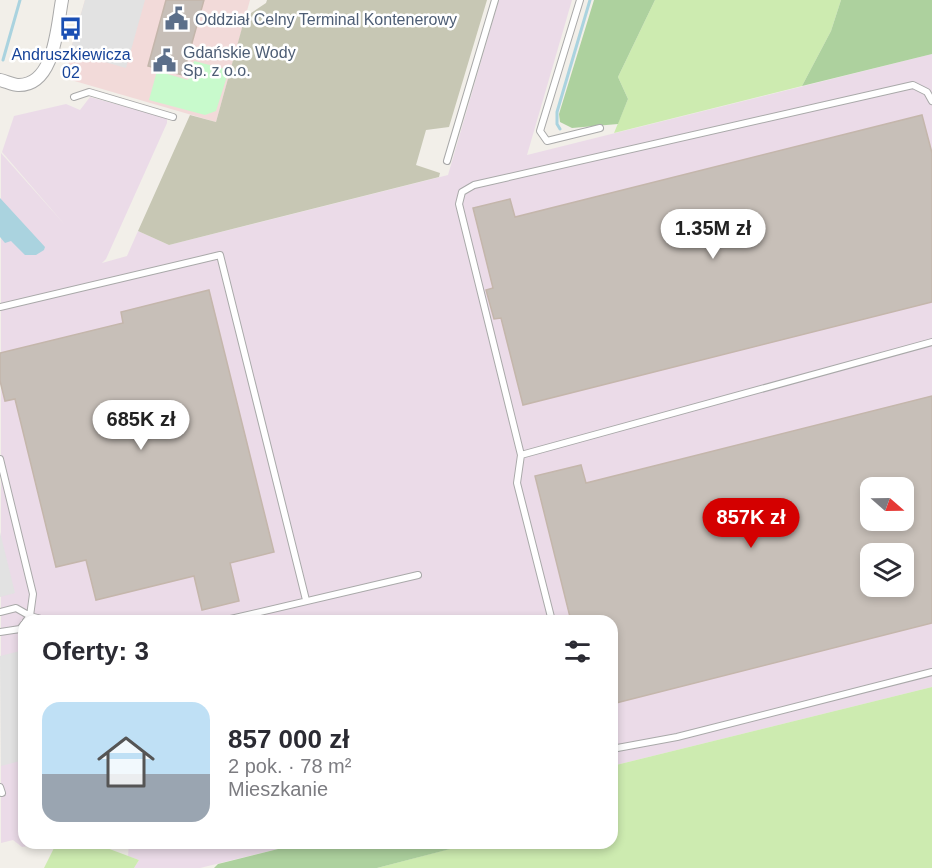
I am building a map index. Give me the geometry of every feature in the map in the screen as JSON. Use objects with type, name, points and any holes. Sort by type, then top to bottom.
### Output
[{"type":"street","points":[[0,80],[18,85],[30,83],[41,76],[49,64],[62,0]]},
{"type":"lane","points":[[447,161],[495,0]]},
{"type":"lane","points":[[580,0],[540,131],[547,141],[600,128]]},
{"type":"lane","points":[[550,615],[517,483],[521,455],[459,204],[462,192],[474,185],[913,85],[927,92],[932,101]]},
{"type":"lane","points":[[74,97],[89,92],[172,117]]},
{"type":"lane","points":[[0,307],[220,255],[306,600]]},
{"type":"lane","points":[[521,455],[932,342]]},
{"type":"lane","points":[[0,459],[33,594],[28,615]]},
{"type":"lane","points":[[246,615],[418,575]]},
{"type":"lane","points":[[0,612],[16,608],[22,615]]},
{"type":"lane","points":[[0,632],[18,629]]},
{"type":"lane","points":[[618,748],[677,737],[932,672]]},
{"type":"shaded area","points":[[85,0],[250,0],[216,122],[71,80],[68,72],[70,52]]},
{"type":"shaded area","points":[[85,0],[145,0],[126,68],[70,52]]},
{"type":"shaded area","points":[[267,0],[487,0],[449,127],[426,130],[416,165],[440,173],[439,177],[169,245],[138,231],[190,115],[216,122],[245,17]]},
{"type":"shaded area","points":[[499,0],[572,0],[527,155],[932,54],[932,687],[618,765],[618,615],[18,615],[18,844],[13,840],[1,843],[1,153],[65,225],[2,152],[14,116],[66,104],[80,110],[90,97],[167,118],[167,123],[106,259],[102,263],[127,256],[138,231],[169,245],[448,175]]},
{"type":"shaded area","points":[[0,532],[15,593],[0,597]]},
{"type":"shaded area","points":[[18,652],[18,762],[1,766],[0,656]]},
{"type":"shaded area","points":[[129,849],[278,849],[200,868],[134,868],[139,860],[128,856]]},
{"type":"green space","points":[[594,0],[655,0],[618,77],[628,99],[618,124],[572,128],[560,122],[559,114]]},
{"type":"green space","points":[[655,0],[841,0],[831,31],[802,86],[614,133],[628,99],[618,77]]},
{"type":"green space","points":[[841,0],[932,0],[932,54],[802,86],[831,31]]},
{"type":"green space","points":[[194,61],[229,70],[216,111],[205,115],[149,100],[157,71],[188,80]]},
{"type":"green space","points":[[932,687],[932,868],[377,868],[449,849],[618,849],[618,765]]},
{"type":"green space","points":[[54,849],[109,849],[139,860],[134,868],[44,868]]},
{"type":"green space","points":[[278,849],[450,849],[377,868],[214,868],[218,864]]},
{"type":"water","points":[[0,198],[45,247],[44,250],[36,255],[25,255],[11,241],[5,243],[0,237]]},
{"type":"building","points":[[166,0],[204,0],[183,75],[148,66]]},
{"type":"building","points":[[922,115],[932,153],[932,302],[523,405],[501,318],[494,319],[486,290],[493,288],[473,208],[510,199],[515,217]]},
{"type":"building","points":[[209,290],[274,552],[230,563],[239,601],[202,610],[194,576],[96,600],[86,560],[56,567],[15,399],[5,401],[0,381],[0,353],[123,323],[121,312]]},
{"type":"building","points":[[932,396],[932,623],[618,702],[618,615],[570,615],[535,476],[581,465],[586,483]]},
{"type":"waterway","points":[[3,60],[20,0]]},
{"type":"waterway","points":[[560,129],[557,124],[557,112],[590,0]]},
{"type":"place","name":"Oddział Celny Terminal Kontenerowy","points":[[177,19]]},
{"type":"place","name":"Andruszkiewicza 02","points":[[71,29]]},
{"type":"place","name":"Gdańskie Wody Sp. z o.o.","points":[[165,61]]}]
